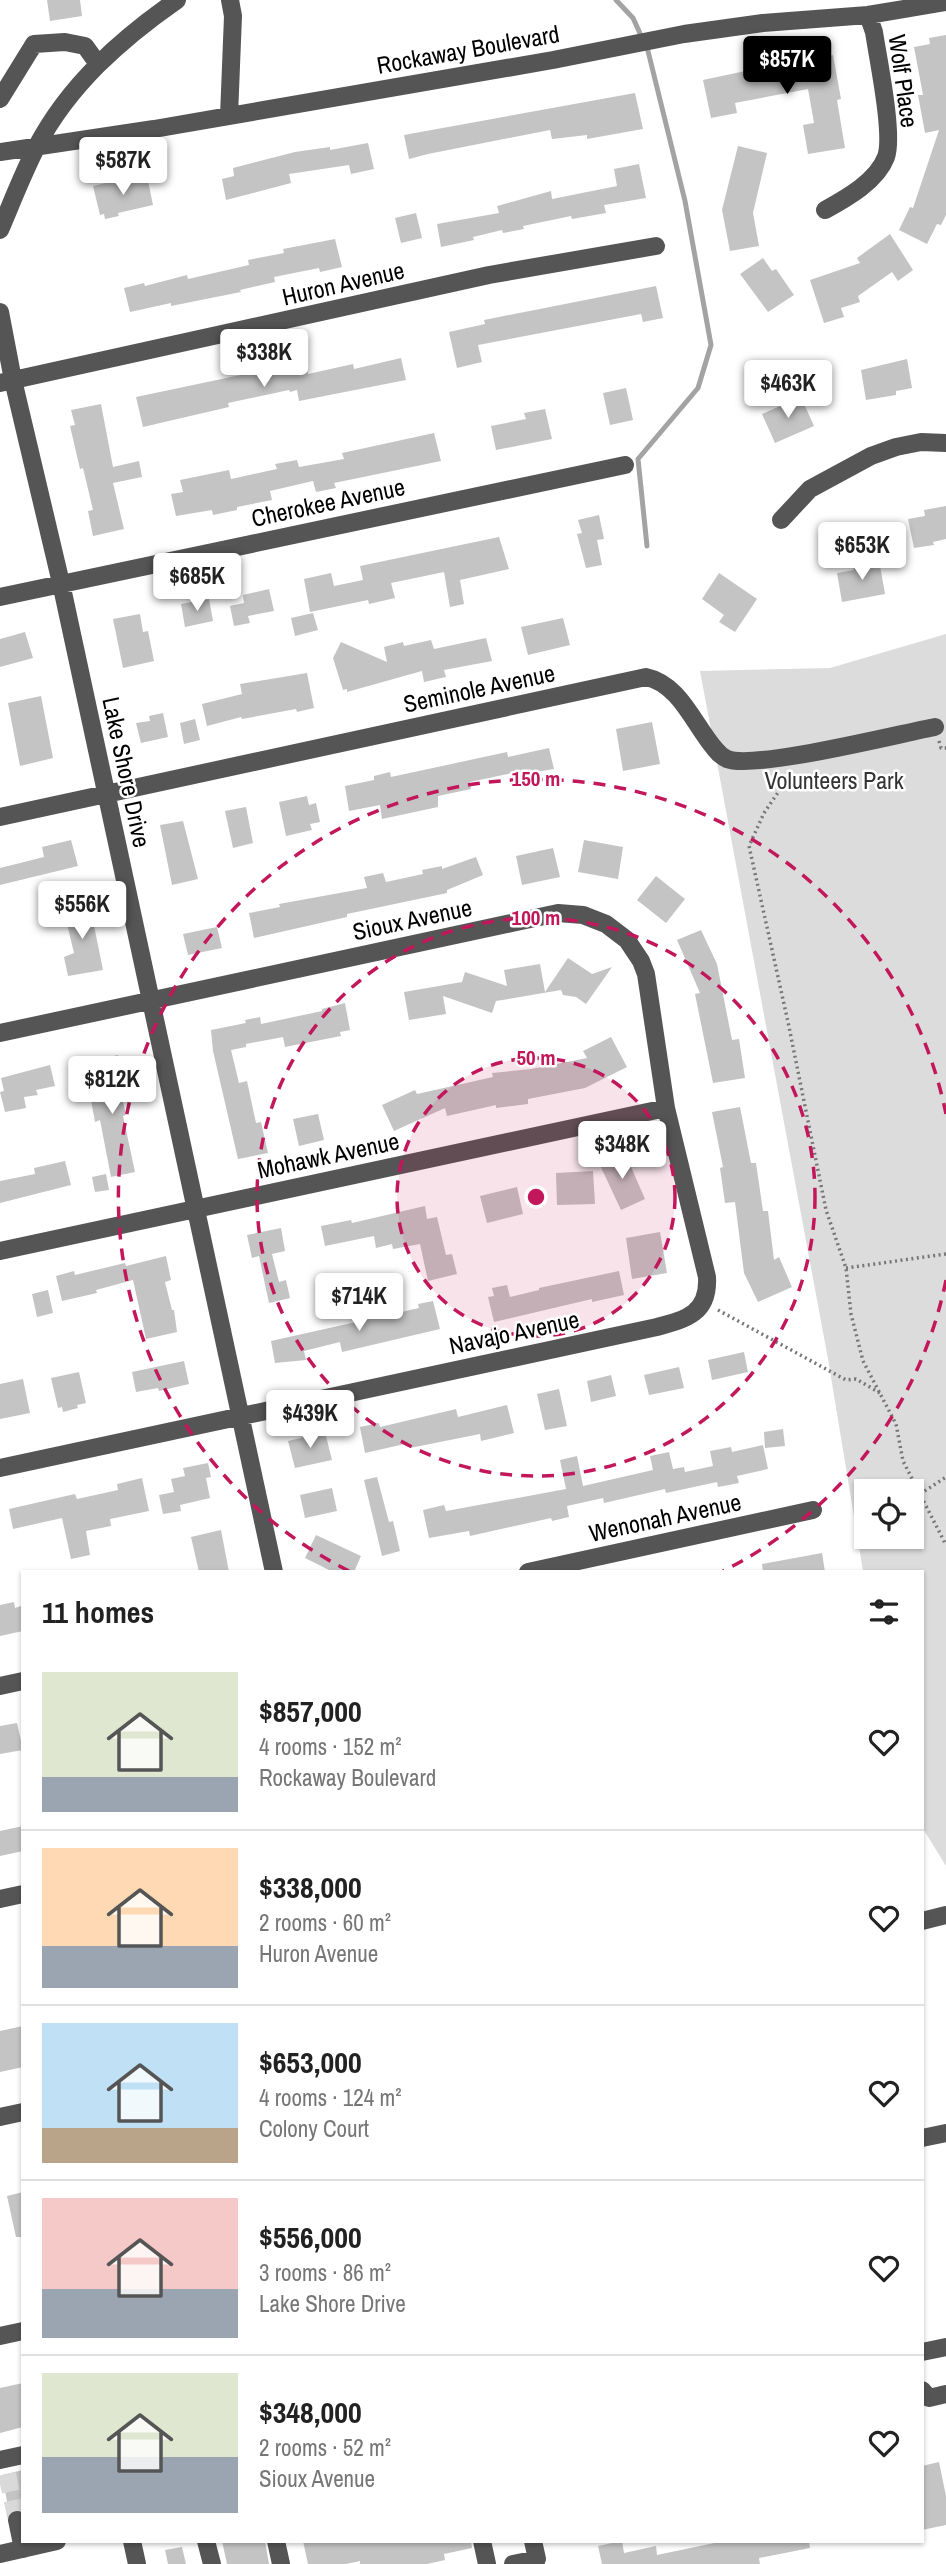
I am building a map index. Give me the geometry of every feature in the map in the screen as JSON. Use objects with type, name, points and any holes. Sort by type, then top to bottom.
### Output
[{"type":"street","points":[[0,230],[37,146],[53,119],[98,64],[140,26],[177,0]]},
{"type":"street","points":[[229,116],[233,16],[230,0]]},
{"type":"street","name":"Rockaway Boulevard","points":[[0,152],[229,116],[553,60],[684,34],[763,23],[868,15],[946,2]]},
{"type":"street","name":"Wolf Place","points":[[825,210],[860,187],[879,170],[889,147],[874,33],[868,15]]},
{"type":"street","points":[[0,99],[34,44],[65,42],[85,46],[98,64]]},
{"type":"street","name":"Huron Avenue","points":[[7,381],[489,275],[656,246]]},
{"type":"street","name":"Lake Shore Drive","points":[[0,312],[7,381],[61,583],[274,1570]]},
{"type":"street","points":[[781,520],[810,489],[872,456],[921,442],[946,443]]},
{"type":"street","name":"Cherokee Avenue","points":[[0,597],[625,465]]},
{"type":"street","name":"Seminole Avenue","points":[[0,817],[646,677],[658,680],[672,691],[716,751],[729,760],[750,761],[800,754],[935,727]]},
{"type":"street","name":"Sioux Avenue","points":[[0,1033],[558,913],[583,915],[618,932],[635,950],[646,974],[666,1108],[707,1277],[708,1290],[704,1302]]},
{"type":"street","name":"Mohawk Avenue","points":[[0,1251],[666,1108]]},
{"type":"street","name":"Navajo Avenue","points":[[0,1468],[657,1327],[685,1319],[704,1302]]},
{"type":"street","name":"Wenonah Avenue","points":[[537,1570],[813,1510]]},
{"type":"street","points":[[0,1686],[21,1681]]},
{"type":"street","points":[[0,1899],[21,1894]]},
{"type":"street","points":[[924,1920],[946,1915]]},
{"type":"street","points":[[0,2117],[21,2112]]},
{"type":"street","points":[[924,2138],[946,2133]]},
{"type":"street","points":[[0,2336],[21,2331]]},
{"type":"street","points":[[924,2352],[946,2347]]},
{"type":"street","points":[[924,2392],[929,2398],[946,2394]]},
{"type":"street","points":[[4,2464],[21,2456]]},
{"type":"street","points":[[17,2520],[21,2539]]},
{"type":"street","points":[[22,2543],[23,2549]]},
{"type":"street","points":[[0,2554],[48,2543]]},
{"type":"street","points":[[132,2543],[137,2564]]},
{"type":"street","points":[[207,2543],[212,2564]]},
{"type":"street","points":[[276,2543],[281,2564]]},
{"type":"street","points":[[482,2543],[487,2564]]},
{"type":"street","points":[[513,2564],[537,2559],[533,2543]]},
{"type":"path","points":[[800,754],[786,783],[764,813],[749,846],[788,1022],[825,1210],[846,1268],[851,1314],[863,1361],[895,1424],[903,1461],[912,1479]]},
{"type":"path","points":[[846,1268],[946,1254]]},
{"type":"path","points":[[704,1302],[846,1380],[856,1379],[880,1393]]},
{"type":"path","points":[[924,1491],[946,1476]]},
{"type":"path","points":[[924,1502],[946,1545]]},
{"type":"green space","name":"Volunteers Park","points":[[946,634],[946,1866],[924,1830],[924,1570],[863,1570],[859,1549],[924,1549],[924,1479],[854,1479],[854,1516],[828,1359],[700,671],[830,668]]},
{"type":"building","points":[[47,0],[80,0],[82,16],[50,21]]},
{"type":"building","points":[[946,35],[946,215],[941,225],[937,224],[927,244],[899,230],[910,207],[913,208],[939,130],[925,133],[918,95],[923,95],[914,47],[930,44],[929,38]]},
{"type":"building","points":[[833,55],[841,99],[837,100],[845,148],[808,154],[803,125],[814,123],[808,89],[735,103],[737,113],[711,118],[703,80]]},
{"type":"building","points":[[635,93],[643,129],[587,139],[587,135],[552,139],[550,130],[409,159],[404,135]]},
{"type":"building","points":[[368,143],[374,169],[351,174],[349,165],[289,174],[291,183],[226,200],[222,179],[234,176],[233,168],[295,152],[330,147],[330,150]]},
{"type":"building","points":[[738,146],[767,153],[753,213],[759,246],[730,251],[722,210]]},
{"type":"building","points":[[639,164],[646,198],[604,205],[606,213],[572,219],[571,216],[503,233],[502,230],[473,237],[474,240],[441,247],[437,224],[499,213],[497,206],[551,191],[552,199],[617,186],[614,169]]},
{"type":"building","points":[[147,176],[153,205],[118,213],[119,216],[105,219],[104,214],[100,215],[93,186]]},
{"type":"building","points":[[416,213],[422,238],[401,243],[395,218]]},
{"type":"building","points":[[890,234],[913,270],[898,281],[892,272],[858,296],[860,302],[841,308],[844,317],[824,323],[810,280],[860,263],[857,258]]},
{"type":"building","points":[[335,239],[342,267],[320,272],[319,268],[274,277],[275,282],[240,290],[241,292],[130,312],[124,288],[144,283],[145,286],[187,275],[188,279],[249,265],[248,260],[284,253],[283,249]]},
{"type":"building","points":[[763,258],[772,271],[776,269],[794,295],[768,312],[740,274]]},
{"type":"building","points":[[656,286],[663,318],[643,322],[641,314],[478,345],[482,362],[457,368],[449,332],[485,324],[484,320]]},
{"type":"building","points":[[401,358],[406,380],[299,401],[297,390],[289,390],[228,403],[229,407],[143,427],[136,397],[284,366],[305,359],[308,374],[353,364],[354,369]]},
{"type":"building","points":[[907,359],[912,388],[896,391],[896,395],[866,400],[861,370]]},
{"type":"building","points":[[626,388],[633,420],[610,425],[603,393]]},
{"type":"building","points":[[801,397],[814,426],[775,443],[762,414]]},
{"type":"building","points":[[101,404],[113,467],[139,461],[142,477],[113,483],[124,529],[93,536],[88,511],[93,510],[70,426],[75,425],[71,410]]},
{"type":"building","points":[[545,409],[552,439],[496,450],[491,426],[526,419],[524,413]]},
{"type":"building","points":[[434,433],[441,461],[334,483],[336,488],[316,492],[313,481],[270,491],[272,500],[213,515],[212,510],[176,516],[171,494],[183,492],[180,480],[229,470],[231,479],[277,469],[275,464],[297,460],[299,467],[344,459],[342,453]]},
{"type":"building","points":[[946,506],[946,539],[933,542],[934,545],[914,548],[908,519],[925,516],[924,510]]},
{"type":"building","points":[[599,515],[604,539],[597,540],[602,565],[586,568],[577,534],[582,533],[578,520]]},
{"type":"building","points":[[499,537],[509,569],[460,580],[464,604],[450,607],[444,572],[391,583],[395,598],[369,604],[368,600],[310,612],[304,579],[331,573],[334,586],[363,580],[360,566]]},
{"type":"building","points":[[879,560],[885,594],[842,602],[837,573],[854,570],[853,564]]},
{"type":"building","points":[[719,573],[757,599],[735,632],[719,622],[724,615],[702,599]]},
{"type":"building","points":[[269,589],[274,611],[248,616],[250,623],[234,626],[230,606],[244,603],[243,595]]},
{"type":"building","points":[[209,599],[213,621],[185,627],[181,604]]},
{"type":"building","points":[[313,613],[318,630],[295,636],[291,618]]},
{"type":"building","points":[[140,614],[143,632],[148,631],[154,661],[123,668],[113,619]]},
{"type":"building","points":[[563,618],[570,645],[528,655],[521,627]]},
{"type":"building","points":[[25,632],[33,658],[0,667],[0,639]]},
{"type":"building","points":[[486,638],[492,661],[444,670],[446,677],[424,682],[422,671],[347,692],[347,689],[343,690],[333,658],[341,642],[387,662],[384,647],[403,642],[404,646],[431,640],[434,649]]},
{"type":"building","points":[[307,673],[314,708],[242,719],[241,717],[207,726],[202,704],[242,694],[240,684]]},
{"type":"building","points":[[41,696],[53,758],[20,766],[8,703]]},
{"type":"building","points":[[163,713],[168,737],[141,743],[136,723],[150,721],[149,716]]},
{"type":"building","points":[[195,719],[200,740],[184,744],[180,723]]},
{"type":"building","points":[[652,722],[660,764],[623,771],[616,729]]},
{"type":"building","points":[[549,748],[554,769],[513,776],[512,773],[470,782],[471,789],[438,796],[438,807],[382,819],[380,805],[349,811],[345,786],[374,780],[374,776],[390,772],[391,777],[507,752],[508,757]]},
{"type":"building","points":[[307,796],[309,805],[316,803],[320,822],[310,824],[312,830],[286,836],[279,802]]},
{"type":"building","points":[[246,807],[253,843],[233,848],[225,811]]},
{"type":"building","points":[[183,821],[198,879],[172,885],[160,825]]},
{"type":"building","points":[[71,840],[78,866],[0,885],[0,868],[44,857],[42,847]]},
{"type":"building","points":[[584,840],[623,847],[618,879],[578,872]]},
{"type":"building","points":[[553,848],[560,877],[522,885],[516,856]]},
{"type":"building","points":[[476,857],[483,875],[447,890],[447,893],[347,914],[347,917],[254,938],[249,913],[280,907],[279,904],[367,888],[364,877],[383,873],[386,882],[423,874],[422,870],[442,866],[442,869]]},
{"type":"building","points":[[656,876],[685,899],[666,923],[637,900]]},
{"type":"building","points":[[89,901],[103,970],[68,976],[64,957],[74,953],[63,907]]},
{"type":"building","points":[[217,927],[222,948],[188,955],[183,934]]},
{"type":"building","points":[[701,930],[717,964],[732,1040],[739,1039],[745,1078],[713,1083],[695,994],[700,993],[677,940]]},
{"type":"building","points":[[568,958],[592,974],[612,967],[586,1004],[576,997],[563,995],[561,990],[496,1001],[492,1013],[443,996],[446,1014],[409,1020],[404,992],[462,982],[465,972],[507,986],[504,970],[540,964],[545,992]]},
{"type":"building","points":[[345,1003],[350,1030],[340,1032],[341,1036],[285,1047],[283,1037],[246,1044],[246,1047],[231,1050],[239,1083],[247,1081],[256,1123],[261,1122],[268,1153],[238,1159],[213,1051],[211,1030],[246,1023],[245,1020],[260,1017],[261,1024],[322,1011]]},
{"type":"building","points":[[611,1037],[627,1067],[585,1088],[528,1099],[528,1104],[496,1108],[496,1105],[447,1116],[445,1108],[394,1131],[382,1105],[415,1090],[417,1094],[493,1077],[492,1073],[531,1069],[587,1058],[583,1051]]},
{"type":"building","points":[[118,1055],[122,1076],[117,1077],[135,1172],[111,1177],[100,1120],[95,1122],[91,1100],[100,1098],[93,1069],[98,1068],[97,1060]]},
{"type":"building","points":[[50,1065],[55,1086],[36,1090],[38,1095],[24,1097],[26,1108],[5,1112],[0,1092],[4,1091],[1,1078]]},
{"type":"building","points":[[740,1107],[751,1163],[756,1163],[763,1211],[768,1211],[774,1260],[779,1257],[792,1287],[758,1302],[744,1273],[735,1202],[725,1203],[720,1168],[723,1167],[712,1112]]},
{"type":"building","points":[[318,1114],[324,1140],[299,1146],[293,1119]]},
{"type":"building","points":[[624,1151],[645,1199],[621,1210],[599,1163]]},
{"type":"building","points":[[65,1161],[71,1185],[0,1203],[0,1181],[35,1174],[34,1168]]},
{"type":"building","points":[[593,1171],[595,1204],[557,1205],[556,1173]]},
{"type":"building","points":[[106,1174],[109,1190],[95,1192],[92,1177]]},
{"type":"building","points":[[517,1187],[523,1214],[487,1223],[480,1196]]},
{"type":"building","points":[[425,1206],[427,1219],[437,1217],[446,1255],[452,1254],[457,1274],[428,1281],[420,1244],[393,1249],[392,1244],[376,1248],[374,1236],[325,1246],[321,1226],[351,1220],[352,1223]]},
{"type":"building","points":[[281,1228],[285,1251],[272,1254],[279,1282],[286,1280],[290,1298],[269,1303],[259,1256],[252,1258],[247,1235]]},
{"type":"building","points":[[660,1232],[667,1273],[632,1279],[626,1238]]},
{"type":"building","points":[[166,1256],[171,1280],[165,1282],[174,1310],[177,1332],[146,1339],[133,1280],[96,1290],[97,1293],[62,1301],[56,1276],[74,1271],[75,1275],[125,1263],[126,1266]]},
{"type":"building","points":[[619,1271],[624,1295],[592,1302],[592,1299],[494,1322],[488,1297],[494,1296],[492,1288],[507,1285],[510,1297]]},
{"type":"building","points":[[48,1290],[53,1313],[37,1317],[32,1294]]},
{"type":"building","points":[[433,1301],[440,1329],[342,1352],[340,1342],[304,1351],[306,1360],[275,1363],[271,1341],[419,1308],[418,1304]]},
{"type":"building","points":[[744,1352],[748,1372],[712,1380],[708,1360]]},
{"type":"building","points":[[184,1361],[189,1384],[159,1391],[158,1388],[136,1392],[132,1372]]},
{"type":"building","points":[[679,1367],[684,1388],[649,1395],[644,1375]]},
{"type":"building","points":[[79,1372],[86,1403],[63,1412],[62,1407],[58,1408],[51,1378]]},
{"type":"building","points":[[611,1375],[616,1396],[591,1402],[587,1381]]},
{"type":"building","points":[[23,1379],[30,1413],[0,1419],[0,1384]]},
{"type":"building","points":[[559,1389],[567,1426],[545,1430],[537,1394]]},
{"type":"building","points":[[507,1405],[514,1433],[481,1441],[480,1434],[410,1448],[409,1443],[365,1453],[360,1427],[379,1423],[380,1427],[456,1409],[458,1417]]},
{"type":"building","points":[[783,1429],[785,1446],[765,1448],[764,1432]]},
{"type":"building","points":[[325,1432],[332,1460],[295,1468],[288,1441]]},
{"type":"building","points":[[763,1445],[768,1469],[737,1476],[739,1483],[718,1487],[717,1482],[666,1493],[665,1489],[604,1503],[603,1498],[567,1506],[569,1517],[552,1521],[551,1518],[470,1536],[469,1531],[429,1538],[423,1510],[444,1505],[446,1511],[566,1489],[560,1460],[577,1456],[583,1486],[653,1470],[650,1456],[669,1452],[673,1469],[684,1467],[685,1472],[713,1466],[710,1451],[731,1447],[732,1452]]},
{"type":"building","points":[[208,1463],[211,1477],[206,1478],[210,1498],[180,1505],[181,1511],[163,1514],[159,1495],[174,1492],[171,1479],[185,1476],[183,1468]]},
{"type":"building","points":[[377,1477],[389,1522],[393,1521],[400,1551],[382,1556],[364,1480]]},
{"type":"building","points":[[142,1478],[149,1511],[110,1519],[111,1526],[86,1531],[90,1555],[71,1559],[62,1518],[13,1529],[9,1509],[75,1494],[77,1499],[118,1490],[117,1484]]},
{"type":"building","points":[[332,1488],[337,1511],[305,1518],[300,1495]]},
{"type":"building","points":[[221,1530],[229,1570],[199,1570],[191,1537]]},
{"type":"building","points":[[316,1535],[361,1556],[355,1570],[329,1570],[305,1558]]},
{"type":"building","points":[[822,1553],[825,1570],[763,1570],[762,1564]]},
{"type":"building","points":[[14,1602],[15,1608],[21,1606],[21,1631],[0,1636],[0,1605]]},
{"type":"building","points":[[17,1723],[21,1750],[0,1754],[0,1726]]},
{"type":"building","points":[[21,1826],[21,1851],[0,1856],[0,1831]]},
{"type":"building","points":[[21,2026],[21,2067],[0,2072],[0,2031]]},
{"type":"building","points":[[21,2192],[21,2237],[16,2237],[7,2196]]},
{"type":"building","points":[[21,2383],[21,2428],[0,2433],[0,2388]]},
{"type":"building","points":[[939,2462],[946,2496],[946,2525],[924,2530],[924,2466]]},
{"type":"building","points":[[21,2470],[21,2510],[15,2509],[9,2512],[2,2475]]},
{"type":"building","points":[[222,2543],[265,2543],[269,2564],[227,2564]]},
{"type":"building","points":[[303,2543],[471,2543],[472,2548],[444,2554],[445,2560],[427,2564],[360,2564],[360,2561],[346,2564],[308,2564]]},
{"type":"building","points":[[622,2543],[624,2553],[656,2546],[657,2555],[714,2543],[809,2543],[810,2548],[759,2558],[760,2564],[602,2564],[598,2546]]},
{"type":"building","points":[[182,2547],[186,2564],[168,2564],[165,2550]]},
{"type":"waterway","points":[[616,0],[633,18],[648,51],[685,201],[711,345],[698,388],[638,459],[647,546]]},
{"type":"tunnel","points":[[7,2474],[17,2520]]}]
